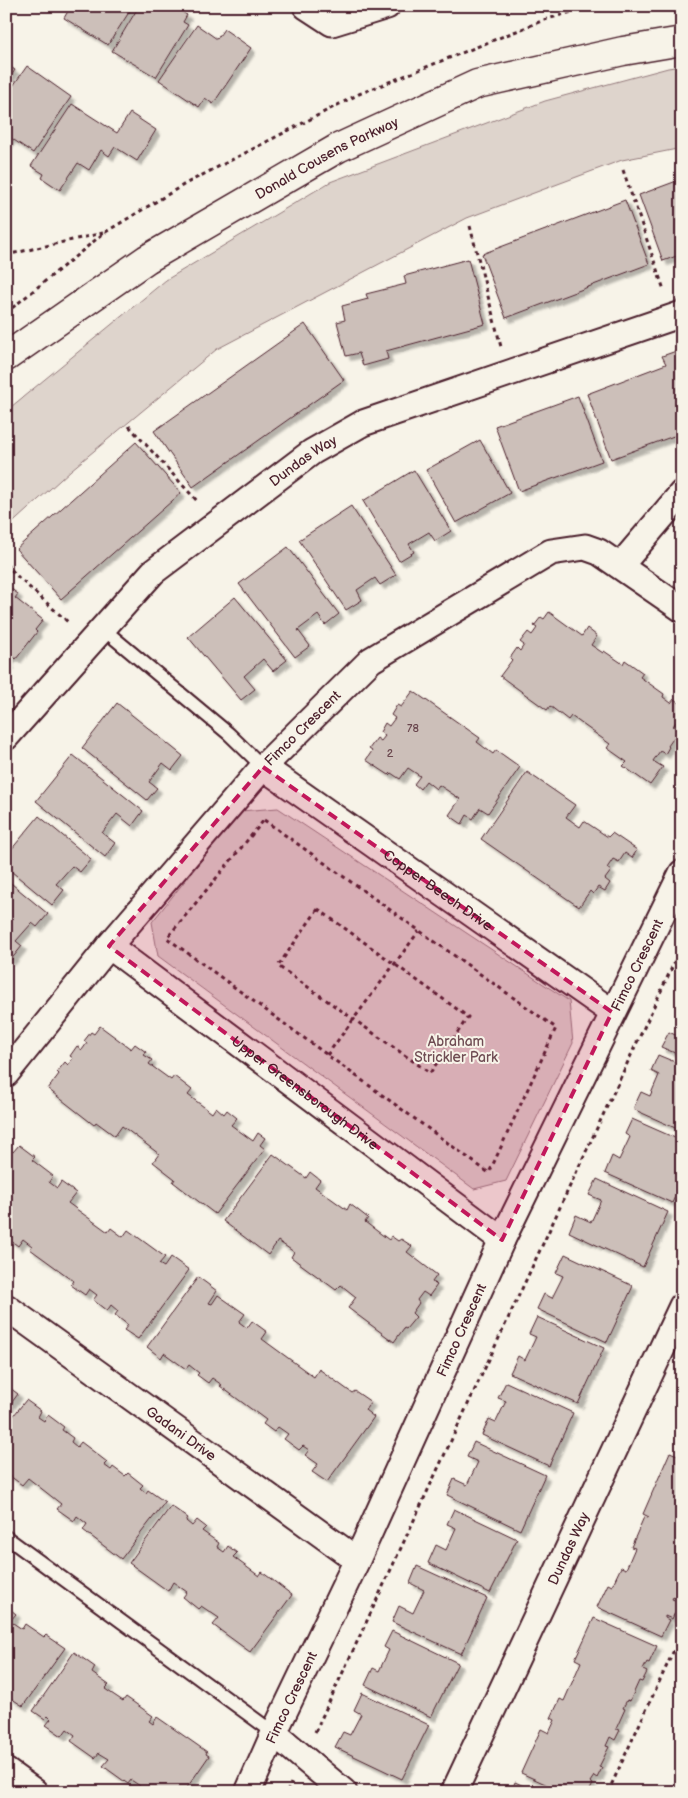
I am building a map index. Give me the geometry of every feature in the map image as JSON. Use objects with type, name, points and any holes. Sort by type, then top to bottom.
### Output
[{"type":"main road","name":"Donald Cousens Parkway","points":[[6,357],[147,259],[338,148],[476,84],[622,51],[682,40]]},
{"type":"street","points":[[306,6],[332,23],[387,6]]},
{"type":"street","name":"Dundas Way","points":[[6,737],[153,572],[312,452],[363,423],[677,315]]},
{"type":"street","points":[[620,566],[682,492]]},
{"type":"street","name":"Fimco Crescent","points":[[6,1074],[109,946],[262,767],[371,660],[551,552],[585,547],[598,552],[682,609]]},
{"type":"street","name":"Copper Beech Drive","points":[[262,767],[612,1012]]},
{"type":"street","name":"Fimco Crescent","points":[[248,1792],[274,1733],[357,1560],[502,1240],[612,1012],[682,873]]},
{"type":"street","name":"Upper Greensborough Drive","points":[[109,946],[502,1240]]},
{"type":"street","name":"Dundas Way","points":[[454,1792],[682,1306]]},
{"type":"street","name":"Gadani Drive","points":[[6,1307],[357,1560]]},
{"type":"street","points":[[274,1733],[344,1792]]},
{"type":"street","points":[[6,1771],[35,1792]]},
{"type":"lane","points":[[96,635],[229,734],[262,767]]},
{"type":"lane","points":[[6,1537],[274,1733]]},
{"type":"path","points":[[6,313],[104,233],[185,184],[359,94],[544,20],[592,6]]},
{"type":"path","points":[[623,170],[677,315]]},
{"type":"path","points":[[470,226],[508,373]]},
{"type":"path","points":[[6,255],[104,233]]},
{"type":"path","points":[[129,426],[217,523]]},
{"type":"path","points":[[6,564],[19,578],[96,635]]},
{"type":"path","points":[[264,820],[556,1028],[489,1173],[327,1055],[167,938],[264,820]]},
{"type":"path","points":[[318,909],[394,964],[468,1017],[430,1072],[278,966],[318,909]]},
{"type":"path","points":[[327,1055],[419,931]]},
{"type":"path","points":[[287,1792],[682,946]]},
{"type":"path","points":[[608,1792],[682,1633]]},
{"type":"highlighted area","points":[[263,767],[612,1012],[502,1240],[109,946]]},
{"type":"green space","points":[[682,66],[682,148],[622,160],[467,218],[217,349],[71,470],[6,529],[6,411],[166,280],[330,182],[545,101],[668,68]]},
{"type":"green space","name":"Abraham Strickler Park","points":[[278,808],[569,1001],[573,1043],[506,1181],[474,1189],[158,956],[152,922],[241,811]]},
{"type":"building","points":[[71,6],[133,6],[108,45],[64,18]]},
{"type":"building","points":[[139,6],[172,6],[187,15],[183,22],[188,25],[156,77],[112,51]]},
{"type":"building","points":[[197,25],[217,39],[224,29],[251,48],[213,104],[205,98],[199,107],[159,80]]},
{"type":"building","points":[[6,64],[15,70],[6,83]]},
{"type":"building","points":[[27,66],[71,97],[33,153],[11,138],[6,146],[6,96]]},
{"type":"building","points":[[72,104],[117,133],[130,113],[156,130],[137,161],[115,147],[109,156],[101,150],[89,170],[78,163],[60,190],[42,178],[44,174],[31,166]]},
{"type":"building","points":[[682,179],[682,254],[663,261],[639,195]]},
{"type":"building","points":[[625,200],[649,264],[506,318],[482,254]]},
{"type":"building","points":[[468,259],[485,324],[386,351],[388,359],[363,366],[359,353],[346,356],[337,322],[345,320],[342,306],[368,299],[366,294],[406,284],[404,276]]},
{"type":"building","points":[[305,324],[344,380],[193,487],[154,431]]},
{"type":"building","points":[[682,349],[682,433],[611,459],[587,394],[666,364],[662,356]]},
{"type":"building","points":[[578,396],[602,461],[519,491],[495,426]]},
{"type":"building","points":[[480,440],[510,493],[456,523],[426,470]]},
{"type":"building","points":[[136,442],[181,493],[61,599],[16,549]]},
{"type":"building","points":[[414,470],[451,531],[435,541],[429,532],[409,544],[414,552],[399,561],[363,501]]},
{"type":"building","points":[[351,506],[396,575],[380,585],[375,578],[357,590],[362,600],[346,610],[299,540]]},
{"type":"building","points":[[288,547],[339,614],[325,625],[318,615],[298,630],[310,646],[295,657],[239,584]]},
{"type":"building","points":[[6,585],[18,594],[15,598],[43,620],[35,630],[37,632],[16,659],[13,656],[7,662],[10,664],[6,669]]},
{"type":"building","points":[[235,597],[287,660],[273,671],[263,659],[244,676],[255,689],[241,700],[188,637]]},
{"type":"building","points":[[549,612],[582,636],[587,628],[597,636],[591,645],[623,664],[625,660],[643,673],[640,677],[664,694],[663,697],[671,703],[674,699],[682,705],[682,714],[673,726],[679,730],[665,754],[660,751],[653,761],[663,767],[650,785],[623,766],[627,762],[607,748],[610,744],[571,716],[568,720],[550,706],[547,710],[500,676],[512,660],[510,658],[517,648],[520,651],[524,645],[520,642],[528,632],[532,635],[537,628],[534,626],[541,617],[544,619]]},
{"type":"building","points":[[413,691],[480,738],[477,742],[493,754],[496,750],[520,767],[488,813],[480,808],[473,819],[467,815],[462,824],[449,815],[460,799],[439,785],[436,789],[426,781],[420,789],[414,784],[420,776],[408,768],[400,779],[391,773],[389,775],[366,760],[372,751],[369,749],[377,738],[381,741],[385,736],[380,732],[385,723],[389,726],[395,718],[391,715],[397,705],[401,707]]},
{"type":"building","points":[[117,703],[183,756],[172,770],[163,763],[149,782],[157,788],[147,800],[82,748]]},
{"type":"building","points":[[73,755],[143,811],[132,826],[117,814],[102,833],[115,843],[105,857],[36,801]]},
{"type":"building","points":[[527,772],[575,805],[566,817],[580,827],[584,821],[608,837],[612,833],[637,850],[632,858],[625,853],[619,862],[613,859],[607,868],[611,871],[605,879],[610,883],[605,891],[598,887],[593,894],[590,891],[579,907],[481,839]]},
{"type":"building","points":[[39,816],[91,859],[80,872],[72,866],[56,884],[64,890],[52,905],[6,867],[6,856]]},
{"type":"building","points":[[6,879],[48,914],[37,927],[32,923],[16,941],[22,946],[10,961],[6,958]]},
{"type":"building","points":[[100,1026],[131,1049],[135,1044],[146,1052],[144,1055],[152,1060],[149,1064],[171,1080],[174,1076],[192,1090],[188,1095],[212,1113],[216,1107],[224,1114],[227,1110],[237,1118],[231,1125],[253,1141],[258,1133],[265,1138],[260,1145],[265,1149],[215,1214],[173,1182],[175,1179],[153,1162],[159,1154],[122,1126],[115,1136],[96,1122],[94,1125],[48,1089],[65,1062],[68,1065],[73,1058],[70,1056],[77,1046],[82,1050],[87,1043],[84,1041],[91,1032],[94,1034]]},
{"type":"building","points":[[669,1032],[682,1038],[682,1056],[661,1047]]},
{"type":"building","points":[[658,1055],[682,1065],[682,1131],[633,1109],[641,1092],[650,1096],[659,1075],[651,1071]]},
{"type":"building","points":[[632,1119],[682,1141],[682,1182],[672,1203],[605,1173],[612,1156],[619,1160],[630,1137],[625,1134]]},
{"type":"building","points":[[19,1145],[35,1157],[32,1160],[53,1176],[49,1182],[57,1188],[61,1182],[76,1193],[68,1203],[108,1232],[111,1228],[123,1237],[128,1230],[165,1257],[159,1264],[164,1267],[171,1257],[189,1270],[138,1339],[124,1330],[128,1325],[115,1315],[118,1311],[111,1305],[107,1311],[93,1300],[97,1295],[89,1289],[85,1295],[71,1285],[74,1281],[30,1249],[32,1246],[23,1239],[18,1246],[6,1237],[6,1147],[13,1152]]},
{"type":"building","points":[[273,1154],[306,1178],[310,1172],[320,1180],[315,1187],[347,1210],[350,1204],[368,1218],[365,1222],[389,1240],[391,1236],[398,1241],[401,1239],[412,1246],[407,1252],[437,1275],[432,1282],[437,1285],[429,1296],[423,1292],[417,1300],[419,1303],[412,1313],[416,1317],[406,1329],[404,1328],[394,1342],[348,1308],[356,1297],[341,1285],[336,1290],[291,1257],[294,1252],[278,1241],[268,1255],[223,1221]]},
{"type":"building","points":[[597,1179],[668,1212],[643,1267],[569,1232],[576,1215],[591,1222],[601,1200],[589,1195]]},
{"type":"building","points":[[565,1254],[633,1286],[607,1342],[537,1309],[544,1294],[552,1298],[563,1276],[556,1273]]},
{"type":"building","points":[[198,1277],[217,1291],[209,1303],[212,1304],[218,1295],[245,1314],[239,1322],[247,1328],[252,1321],[267,1332],[262,1339],[314,1377],[319,1369],[352,1393],[355,1391],[371,1402],[365,1410],[374,1417],[327,1482],[312,1472],[318,1464],[305,1455],[309,1450],[303,1446],[299,1450],[284,1439],[288,1434],[278,1427],[274,1432],[263,1424],[266,1420],[212,1378],[208,1383],[197,1375],[199,1373],[189,1365],[186,1369],[164,1353],[161,1358],[147,1347]]},
{"type":"building","points":[[537,1317],[604,1348],[578,1404],[510,1373],[518,1356],[525,1360],[536,1337],[529,1334]]},
{"type":"building","points":[[506,1382],[573,1413],[549,1466],[482,1435],[489,1419],[496,1422],[506,1401],[498,1398]]},
{"type":"building","points":[[6,1385],[18,1394],[6,1410]]},
{"type":"building","points":[[26,1400],[41,1411],[38,1417],[44,1421],[48,1415],[64,1427],[62,1430],[73,1438],[71,1442],[77,1447],[81,1442],[107,1462],[104,1465],[111,1470],[113,1467],[125,1476],[128,1473],[143,1485],[140,1488],[146,1493],[148,1490],[165,1502],[121,1559],[83,1530],[87,1524],[77,1516],[74,1521],[57,1509],[61,1504],[28,1478],[22,1485],[6,1473],[6,1425]]},
{"type":"building","points":[[474,1442],[545,1475],[520,1530],[447,1495],[454,1479],[467,1485],[478,1462],[467,1457]]},
{"type":"building","points":[[670,1452],[682,1457],[682,1593],[678,1592],[676,1598],[673,1597],[672,1599],[680,1602],[672,1619],[665,1616],[669,1620],[661,1636],[597,1607],[608,1584],[612,1586],[621,1567],[626,1569],[635,1548],[631,1547],[644,1517],[649,1517],[643,1514]]},
{"type":"building","points":[[171,1506],[188,1518],[186,1521],[192,1526],[197,1520],[206,1527],[202,1531],[219,1543],[217,1547],[224,1552],[228,1546],[237,1553],[233,1557],[259,1576],[262,1572],[292,1595],[250,1652],[213,1625],[219,1618],[201,1606],[198,1609],[183,1597],[187,1592],[173,1582],[168,1591],[129,1563]]},
{"type":"building","points":[[454,1509],[517,1539],[490,1593],[428,1563],[436,1545],[446,1550],[456,1528],[447,1524]]},
{"type":"building","points":[[417,1566],[487,1598],[461,1654],[392,1622],[399,1606],[413,1613],[424,1590],[410,1583]]},
{"type":"building","points":[[6,1606],[16,1614],[10,1621],[22,1629],[25,1624],[65,1648],[23,1706],[9,1697],[12,1693],[6,1689]]},
{"type":"building","points":[[594,1618],[657,1646],[649,1663],[647,1662],[643,1670],[647,1672],[642,1682],[639,1681],[630,1701],[627,1700],[623,1708],[625,1709],[616,1729],[620,1730],[615,1740],[610,1737],[606,1746],[609,1747],[599,1767],[602,1768],[597,1778],[594,1776],[590,1782],[593,1784],[589,1792],[563,1792],[521,1773],[541,1729],[549,1733],[555,1720],[551,1718],[560,1699],[564,1701],[581,1662],[575,1659]]},
{"type":"building","points":[[392,1631],[458,1663],[431,1717],[365,1685],[373,1668],[379,1671],[389,1650],[384,1647]]},
{"type":"building","points":[[74,1652],[95,1667],[92,1673],[109,1685],[105,1689],[123,1701],[126,1697],[153,1716],[149,1721],[153,1724],[157,1717],[207,1752],[206,1754],[209,1756],[184,1792],[138,1792],[140,1786],[131,1780],[128,1784],[103,1766],[109,1759],[99,1753],[95,1758],[71,1741],[75,1735],[67,1729],[62,1736],[46,1725],[51,1719],[48,1716],[45,1719],[33,1711]]},
{"type":"building","points":[[362,1693],[429,1725],[402,1779],[335,1747],[343,1732],[350,1735],[361,1714],[354,1710]]},
{"type":"building","points":[[515,1782],[537,1792],[511,1792]]}]
